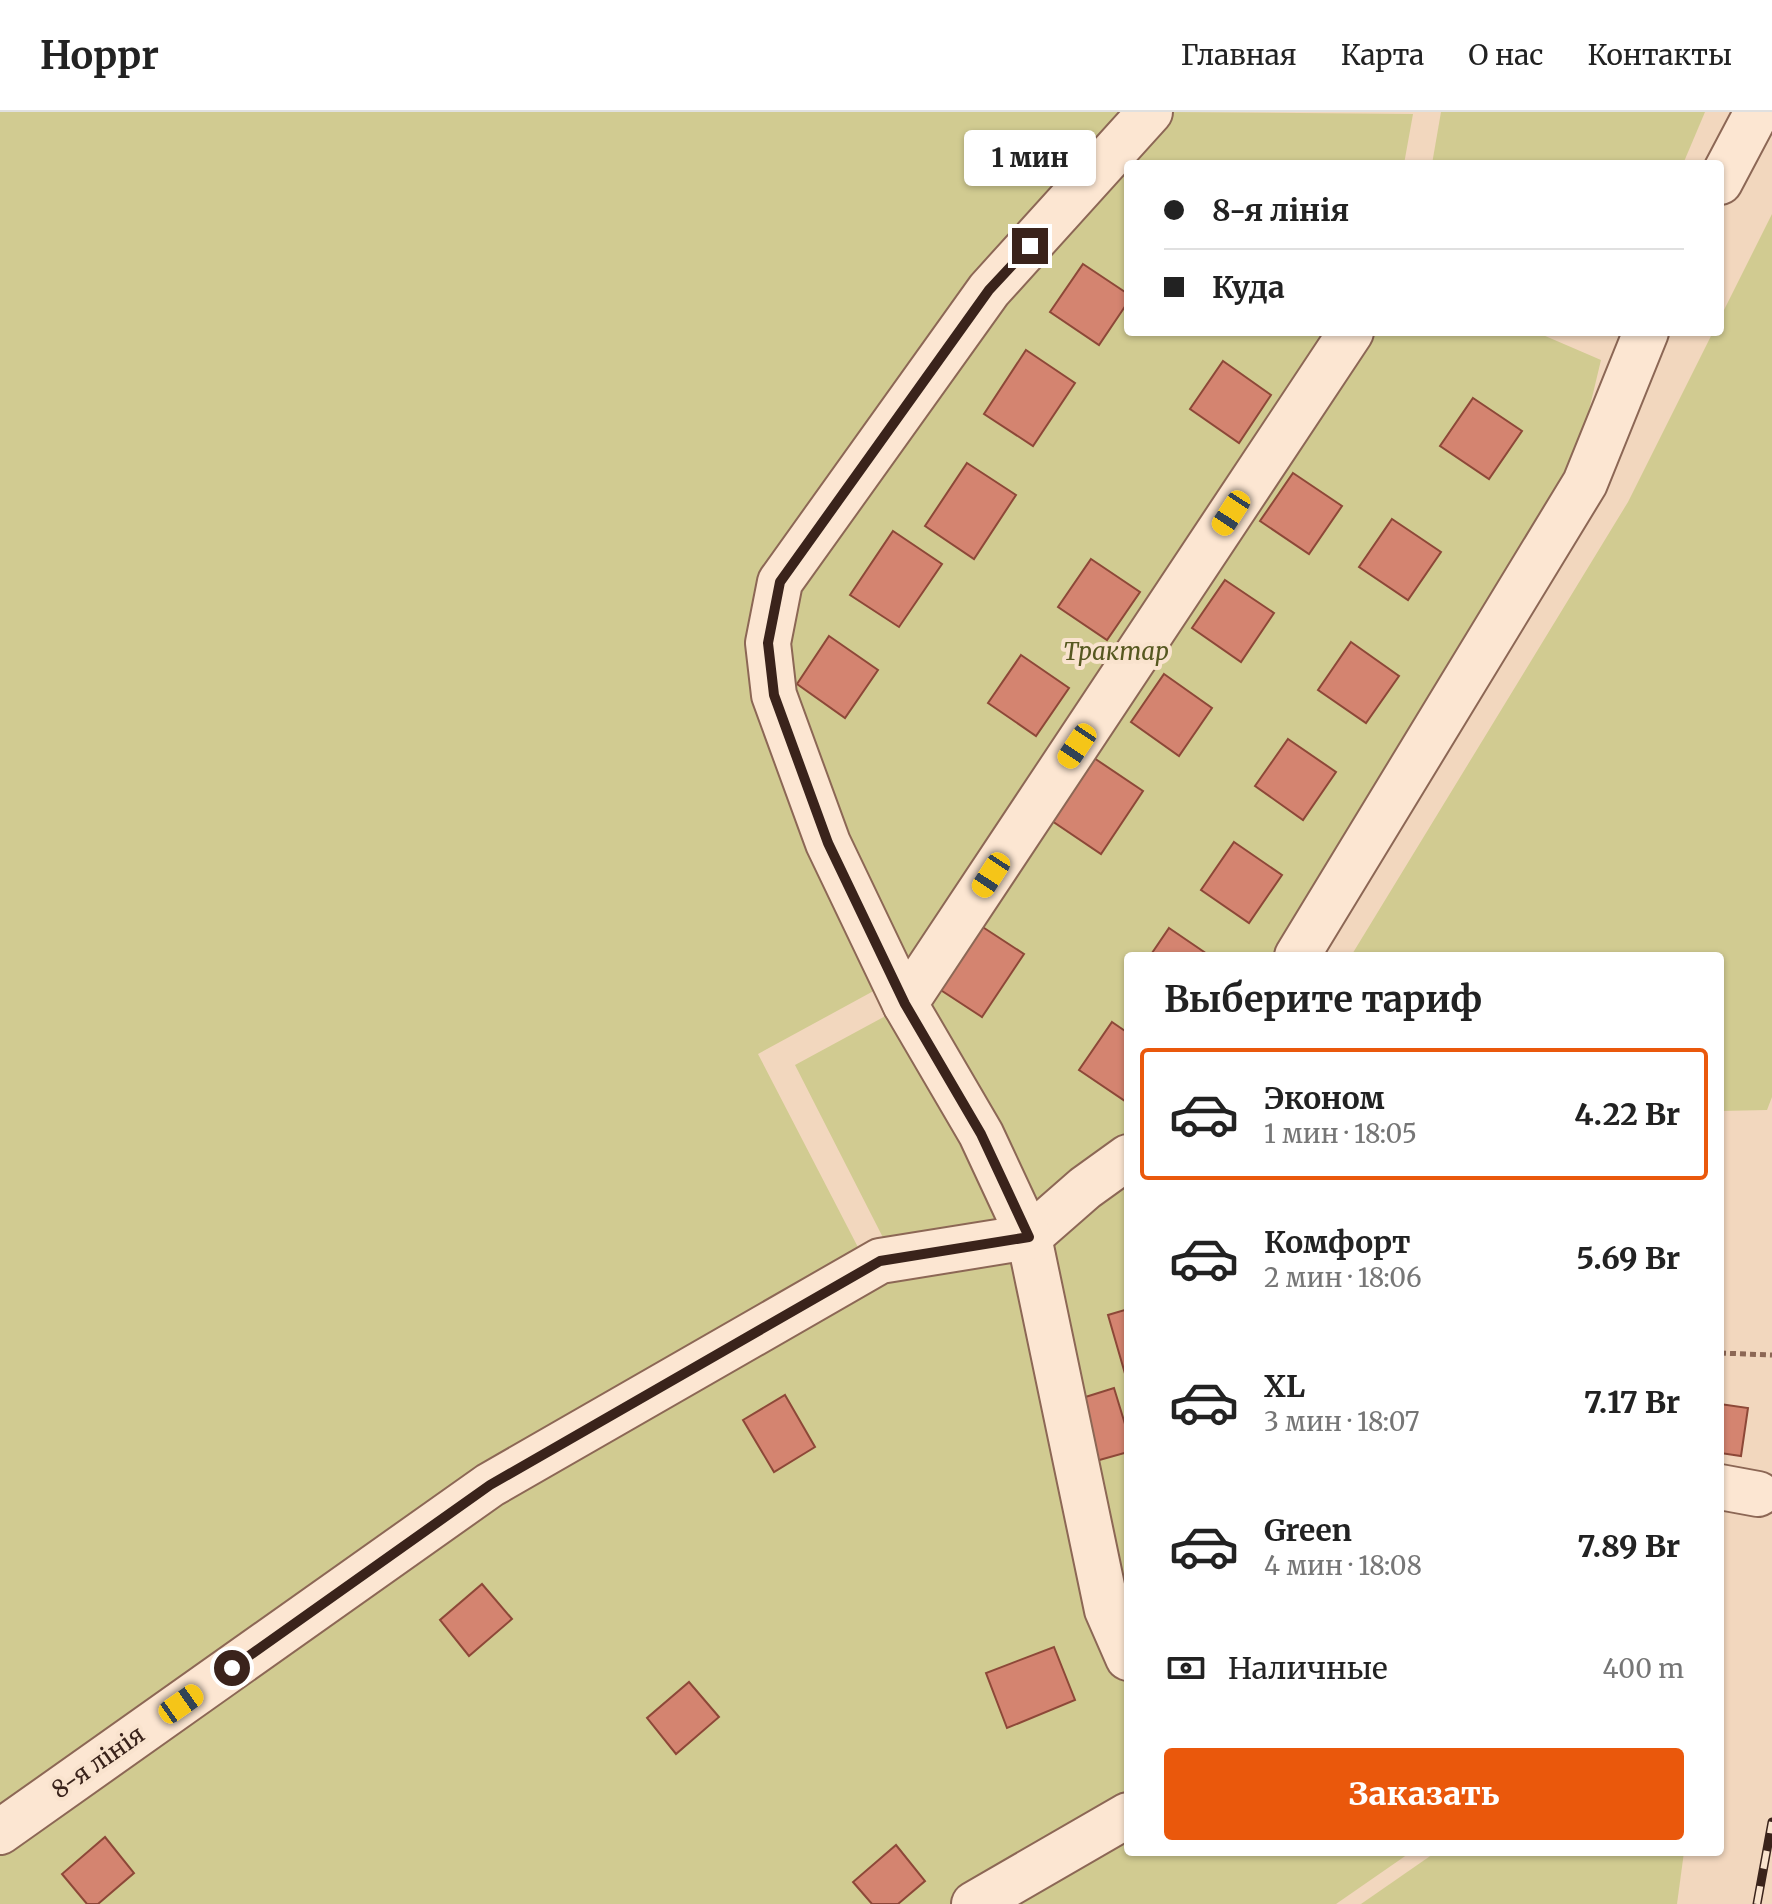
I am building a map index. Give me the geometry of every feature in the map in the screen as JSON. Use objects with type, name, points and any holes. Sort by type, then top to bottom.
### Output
[{"type":"street","points":[[1124,1649],[1107,1610],[1029,1237],[981,1134],[905,1004],[828,843],[774,695],[768,643],[780,582],[989,290],[1150,112]]},
{"type":"street","points":[[1724,174],[1757,112]]},
{"type":"street","points":[[905,1004],[1348,336]]},
{"type":"street","points":[[1299,952],[1585,483],[1644,336]]},
{"type":"street","points":[[1029,1237],[1085,1188],[1124,1160]]},
{"type":"street","name":"8-я лінія","points":[[0,1832],[504,1478],[880,1261],[1029,1237]]},
{"type":"street","points":[[974,1904],[1124,1817]]},
{"type":"path","points":[[1724,1353],[1772,1355]]},
{"type":"green space","points":[[0,112],[1131,112],[766,577],[760,697],[879,988],[758,1054],[862,1255],[0,1815]]},
{"type":"green space","name":"Трактар","points":[[1169,112],[1413,114],[1405,160],[1126,160]]},
{"type":"green space","points":[[1441,112],[1705,112],[1685,160],[1433,160]]},
{"type":"green space","name":"Трактар","points":[[1124,162],[1124,336],[1545,336],[1601,360],[1573,477],[1282,952],[1124,952],[1124,1856],[1405,1856],[1336,1904],[0,1904],[0,1849],[498,1497],[898,1267],[795,1065],[915,1000],[788,693],[793,586],[1000,299]]},
{"type":"green space","points":[[1772,214],[1772,1097],[1767,1110],[1724,1111],[1724,952],[1353,952],[1628,502],[1711,336],[1724,336],[1724,310]]},
{"type":"green space","points":[[1430,1856],[1683,1856],[1677,1904],[1361,1904]]},
{"type":"building","points":[[1083,264],[1124,291],[1124,308],[1099,345],[1050,312]]},
{"type":"building","points":[[1026,350],[1075,383],[1033,446],[984,414]]},
{"type":"building","points":[[1223,361],[1271,395],[1239,443],[1190,409]]},
{"type":"building","points":[[1473,398],[1522,431],[1489,479],[1440,446]]},
{"type":"building","points":[[967,463],[1016,495],[974,559],[925,526]]},
{"type":"building","points":[[1293,473],[1342,506],[1309,554],[1260,521]]},
{"type":"building","points":[[1392,519],[1441,552],[1408,600],[1359,567]]},
{"type":"building","points":[[893,531],[942,564],[899,627],[850,595]]},
{"type":"building","points":[[1091,559],[1140,592],[1107,640],[1058,607]]},
{"type":"building","points":[[1225,580],[1274,613],[1241,662],[1192,628]]},
{"type":"building","points":[[829,636],[878,670],[845,718],[797,684]]},
{"type":"building","points":[[1351,642],[1399,676],[1366,723],[1318,690]]},
{"type":"building","points":[[1021,655],[1069,688],[1036,736],[988,703]]},
{"type":"building","points":[[1164,674],[1212,708],[1179,756],[1131,722]]},
{"type":"building","points":[[1288,739],[1336,772],[1303,820],[1255,786]]},
{"type":"building","points":[[1094,758],[1143,791],[1101,854],[1052,821]]},
{"type":"building","points":[[1234,842],[1282,875],[1249,923],[1201,890]]},
{"type":"building","points":[[975,922],[1024,954],[982,1017],[933,985]]},
{"type":"building","points":[[1169,928],[1204,952],[1153,952]]},
{"type":"building","points":[[1112,1022],[1124,1030],[1124,1100],[1079,1070]]},
{"type":"building","points":[[1124,1310],[1124,1370],[1108,1315]]},
{"type":"building","points":[[1114,1388],[1124,1421],[1124,1453],[1078,1466],[1060,1405]]},
{"type":"building","points":[[785,1395],[815,1447],[774,1472],[743,1420]]},
{"type":"building","points":[[1724,1405],[1748,1408],[1741,1456],[1724,1454]]},
{"type":"building","points":[[482,1584],[512,1619],[469,1656],[440,1620]]},
{"type":"building","points":[[1054,1647],[1075,1700],[1007,1728],[986,1673]]},
{"type":"building","points":[[689,1682],[719,1717],[676,1754],[647,1718]]},
{"type":"building","points":[[105,1837],[134,1873],[98,1904],[87,1904],[62,1874]]},
{"type":"building","points":[[896,1845],[925,1881],[898,1904],[872,1904],[853,1882]]},
{"type":"railway","points":[[1757,1904],[1772,1822]]},
{"type":"route","points":[[232,1668],[490,1485],[880,1261],[1029,1237],[981,1134],[905,1004],[828,843],[774,695],[768,643],[780,582],[989,290],[1030,246]]}]
